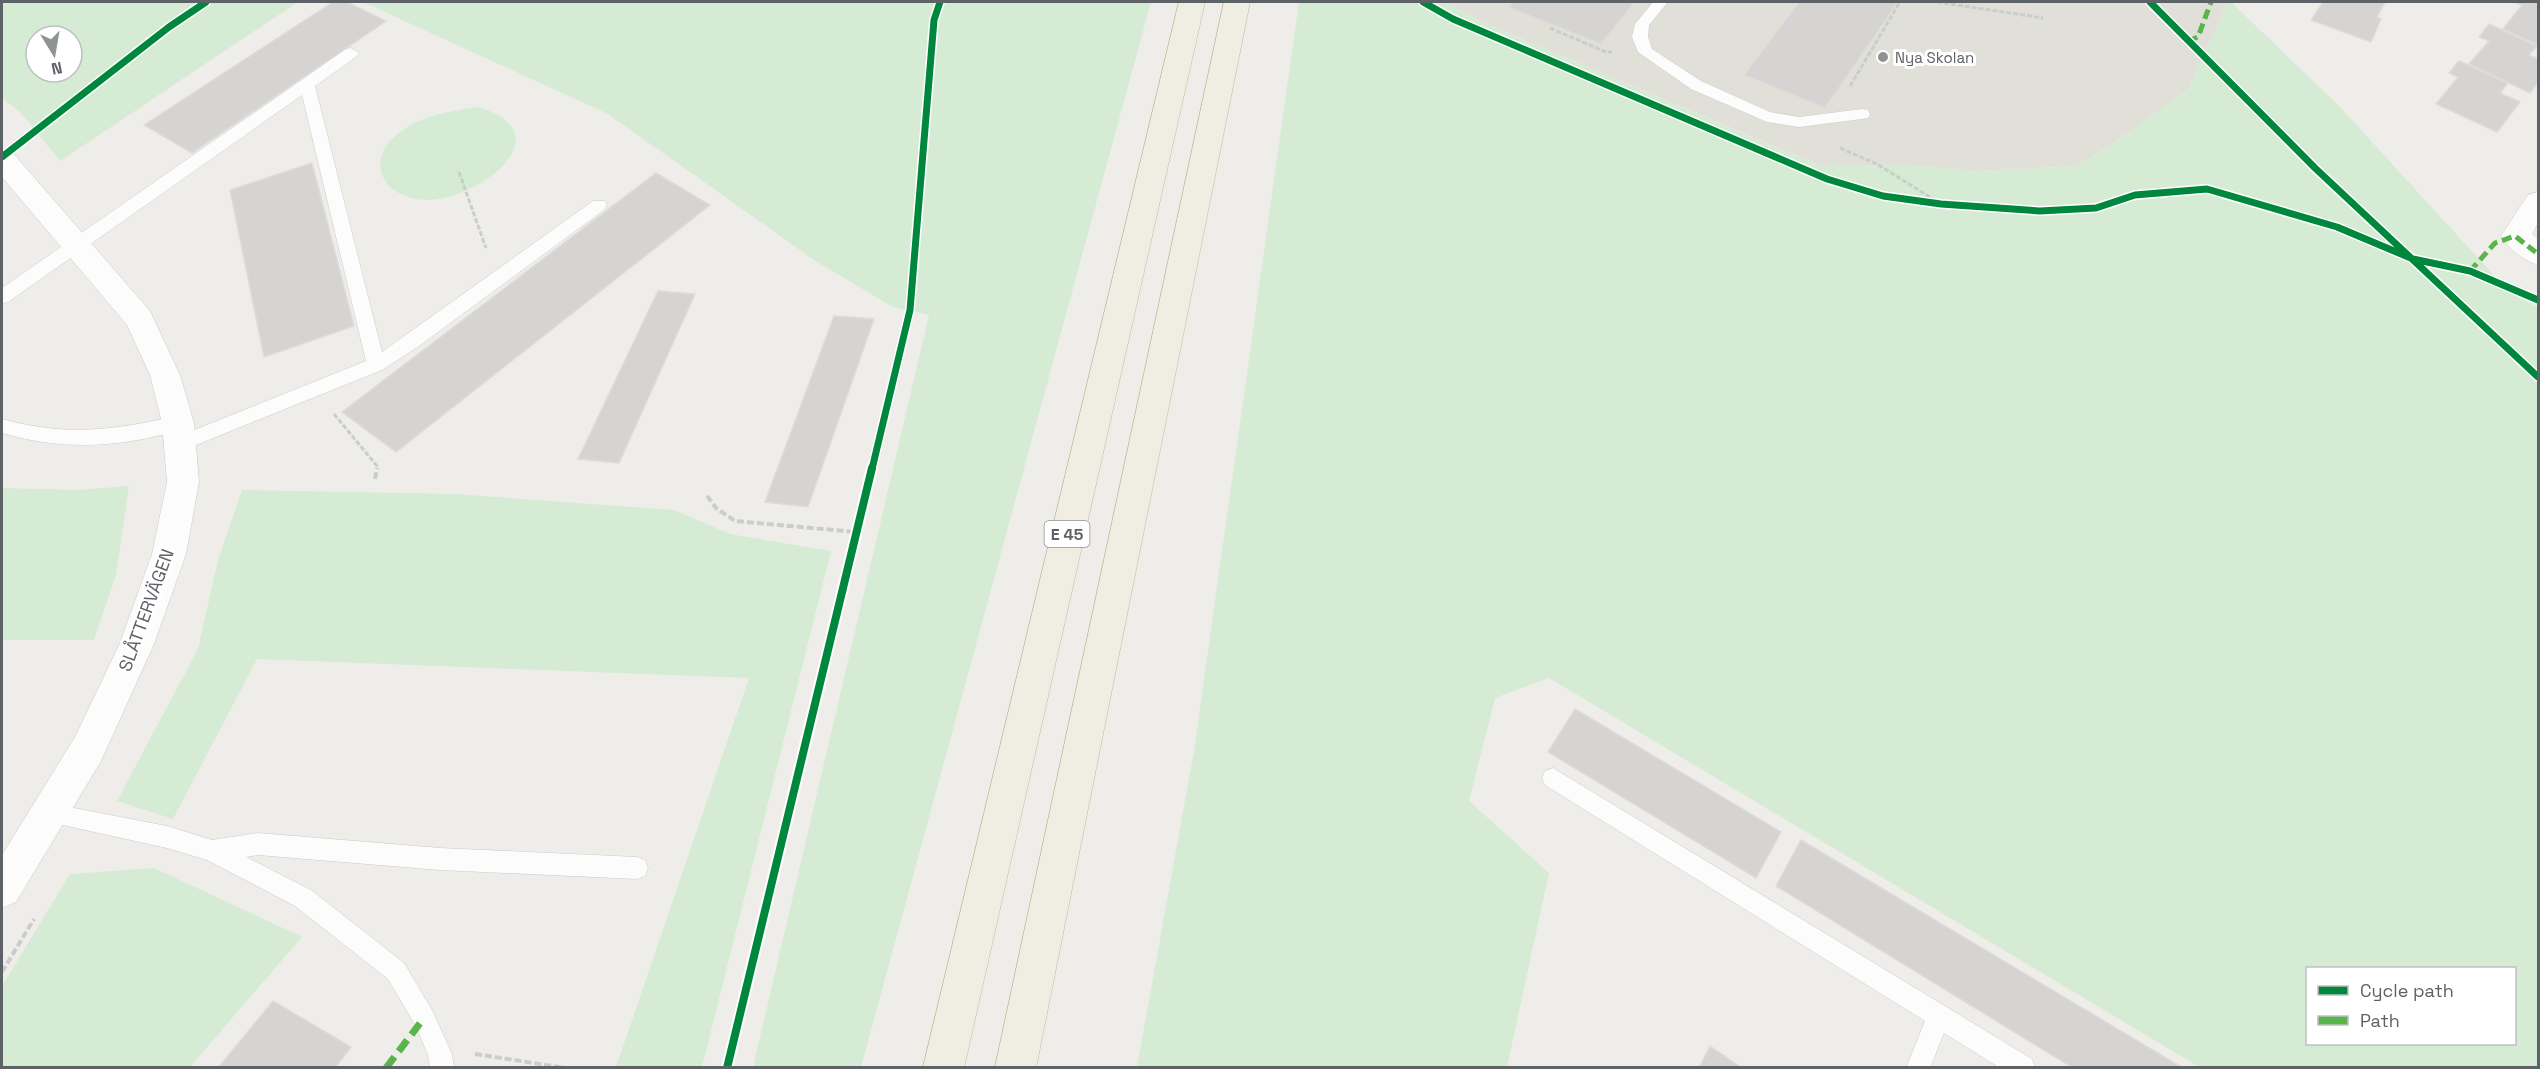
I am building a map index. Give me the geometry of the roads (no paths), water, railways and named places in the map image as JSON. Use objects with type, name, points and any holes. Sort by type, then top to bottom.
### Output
[{"type":"highway","name":"E 45","points":[[943,1068],[1192,2]]},
{"type":"highway","points":[[1015,1068],[1237,2]]},
{"type":"street","name":"SLÅTTERVÄGEN","points":[[2,159],[139,319],[165,375],[178,433],[183,482],[169,554],[137,644],[93,739],[2,889]]},
{"type":"street","points":[[2538,202],[2515,236],[2538,254]]},
{"type":"lane","points":[[1661,2],[1642,24],[1640,37],[1646,52],[1696,85],[1767,117],[1799,122],[1862,114]]},
{"type":"lane","points":[[2,297],[351,53]]},
{"type":"lane","points":[[307,84],[376,365]]},
{"type":"lane","points":[[2,426],[33,436],[68,440],[178,433],[318,390],[376,365],[599,206]]},
{"type":"lane","points":[[1553,778],[2023,1068]]},
{"type":"lane","points":[[48,813],[167,837],[212,851],[303,898],[396,971],[424,1018],[441,1061]]},
{"type":"lane","points":[[212,851],[258,844],[440,859],[637,868]]},
{"type":"lane","points":[[1918,1068],[1939,1016]]},
{"type":"place","name":"Nya Skolan","points":[[1883,57]]}]
